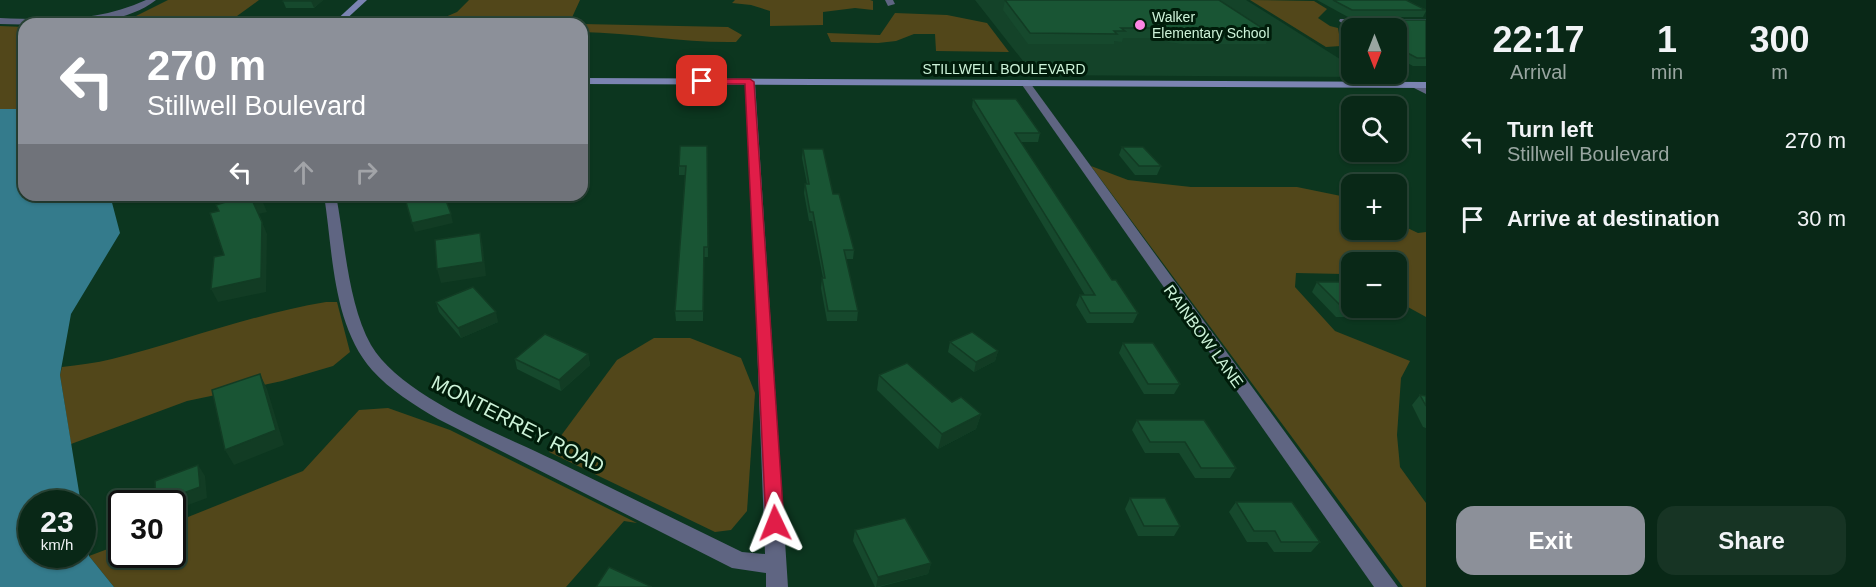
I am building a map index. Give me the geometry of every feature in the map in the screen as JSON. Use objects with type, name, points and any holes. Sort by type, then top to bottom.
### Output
[{"type":"street","points":[[105,18],[127,13],[152,0]]},
{"type":"street","points":[[343,18],[363,0]]},
{"type":"street","points":[[0,21],[18,21]]},
{"type":"street","points":[[1407,22],[1426,22]]},
{"type":"street","name":"STILLWELL BOULEVARD","points":[[588,81],[1421,85]]},
{"type":"street","points":[[750,82],[777,587]]},
{"type":"street","name":"RAINBOW LANE","points":[[1025,82],[1219,356],[1387,587]]},
{"type":"street","points":[[1421,85],[1426,91]]},
{"type":"street","name":"MONTERREY ROAD","points":[[331,201],[356,328],[370,355],[399,385],[417,399],[444,414],[740,561],[776,565]]},
{"type":"shaded area","points":[[168,0],[259,0],[234,18],[132,18]]},
{"type":"shaded area","points":[[469,0],[580,0],[572,18],[443,18],[457,12]]},
{"type":"shaded area","points":[[735,0],[870,0],[873,1],[873,10],[855,8],[823,12],[823,25],[770,26],[770,11],[751,5],[732,3]]},
{"type":"shaded area","name":"Walker Elementary School","points":[[975,0],[1246,0],[1341,60],[1341,77],[1034,75]]},
{"type":"shaded area","points":[[1250,0],[1314,1],[1327,9],[1318,18],[1338,28],[1341,46],[1326,47]]},
{"type":"shaded area","points":[[895,13],[947,15],[987,23],[1009,52],[936,51],[935,34],[914,34],[896,41],[878,43],[831,42],[827,33],[880,35]]},
{"type":"shaded area","points":[[588,24],[728,27],[742,35],[736,42],[588,32]]},
{"type":"shaded area","points":[[0,26],[18,27],[18,109],[0,109]]},
{"type":"shaded area","points":[[1091,166],[1128,180],[1191,187],[1297,187],[1341,196],[1341,240],[1407,240],[1407,228],[1418,233],[1426,232],[1426,317],[1407,307],[1407,252],[1341,252],[1341,274],[1296,273],[1295,287],[1335,331],[1410,361],[1401,378],[1397,435],[1400,467],[1426,503],[1426,587],[1403,587]]},
{"type":"shaded area","points":[[326,302],[337,302],[350,352],[333,366],[282,381],[187,401],[71,444],[60,375],[62,367],[112,359],[272,313]]},
{"type":"shaded area","points":[[654,338],[690,338],[741,358],[755,393],[747,511],[731,530],[715,532],[549,452],[617,360]]},
{"type":"shaded area","points":[[388,408],[450,430],[637,523],[624,521],[566,587],[114,587],[96,565],[96,553],[108,549],[108,568],[186,568],[186,518],[303,471],[359,410]]},
{"type":"water","points":[[0,109],[18,109],[18,201],[112,201],[120,233],[71,314],[60,375],[79,490],[18,490],[18,568],[96,568],[96,565],[114,587],[0,587]]},
{"type":"building","points":[[284,0],[313,0],[283,1]]},
{"type":"building","points":[[1005,0],[1219,0],[1270,33],[1186,33],[1167,28],[1121,28],[1125,31],[1114,31],[1117,34],[1030,33]]},
{"type":"building","points":[[1333,0],[1406,0],[1426,10],[1352,10]]},
{"type":"building","points":[[1407,20],[1426,20],[1426,58],[1417,58],[1407,53]]},
{"type":"building","points":[[973,99],[1016,99],[1040,133],[1015,133],[1112,280],[1116,280],[1138,313],[1090,313],[1080,295],[1095,295]]},
{"type":"building","points":[[680,146],[707,146],[708,247],[704,247],[703,311],[675,311],[686,166],[679,166]]},
{"type":"building","points":[[1122,147],[1143,147],[1161,166],[1139,166]]},
{"type":"building","points":[[803,149],[823,149],[833,194],[839,194],[854,250],[844,250],[858,311],[828,311],[822,278],[825,278],[813,212],[810,212],[805,184],[809,184]]},
{"type":"building","points":[[229,201],[258,201],[253,202],[262,222],[261,278],[211,289],[214,257],[224,255],[210,213],[219,211],[216,205]]},
{"type":"building","points":[[406,201],[446,201],[451,214],[412,223]]},
{"type":"building","points":[[480,233],[483,262],[437,269],[435,240]]},
{"type":"building","points":[[1317,282],[1341,282],[1341,306]]},
{"type":"building","points":[[473,287],[496,312],[458,328],[436,302]]},
{"type":"building","points":[[972,332],[998,351],[976,362],[950,342]]},
{"type":"building","points":[[545,334],[588,354],[559,380],[515,359]]},
{"type":"building","points":[[1123,343],[1153,343],[1180,384],[1148,384]]},
{"type":"building","points":[[907,363],[952,402],[961,397],[981,414],[942,434],[879,375]]},
{"type":"building","points":[[260,374],[276,430],[225,450],[212,390]]},
{"type":"building","points":[[1420,395],[1426,396],[1426,406]]},
{"type":"building","points":[[1137,420],[1204,420],[1236,468],[1201,468],[1185,442],[1150,442]]},
{"type":"building","points":[[198,465],[200,487],[186,492],[186,490],[155,490],[155,481]]},
{"type":"building","points":[[1130,498],[1165,498],[1180,526],[1144,526]]},
{"type":"building","points":[[1236,502],[1292,502],[1320,542],[1281,542],[1275,531],[1254,531]]},
{"type":"building","points":[[905,518],[931,563],[878,577],[855,530]]},
{"type":"building","points":[[609,567],[652,587],[596,587]]},
{"type":"place","name":"Walker Elementary School","points":[[1140,25]]},
{"type":"route","points":[[702,81],[750,82],[775,523]]}]
